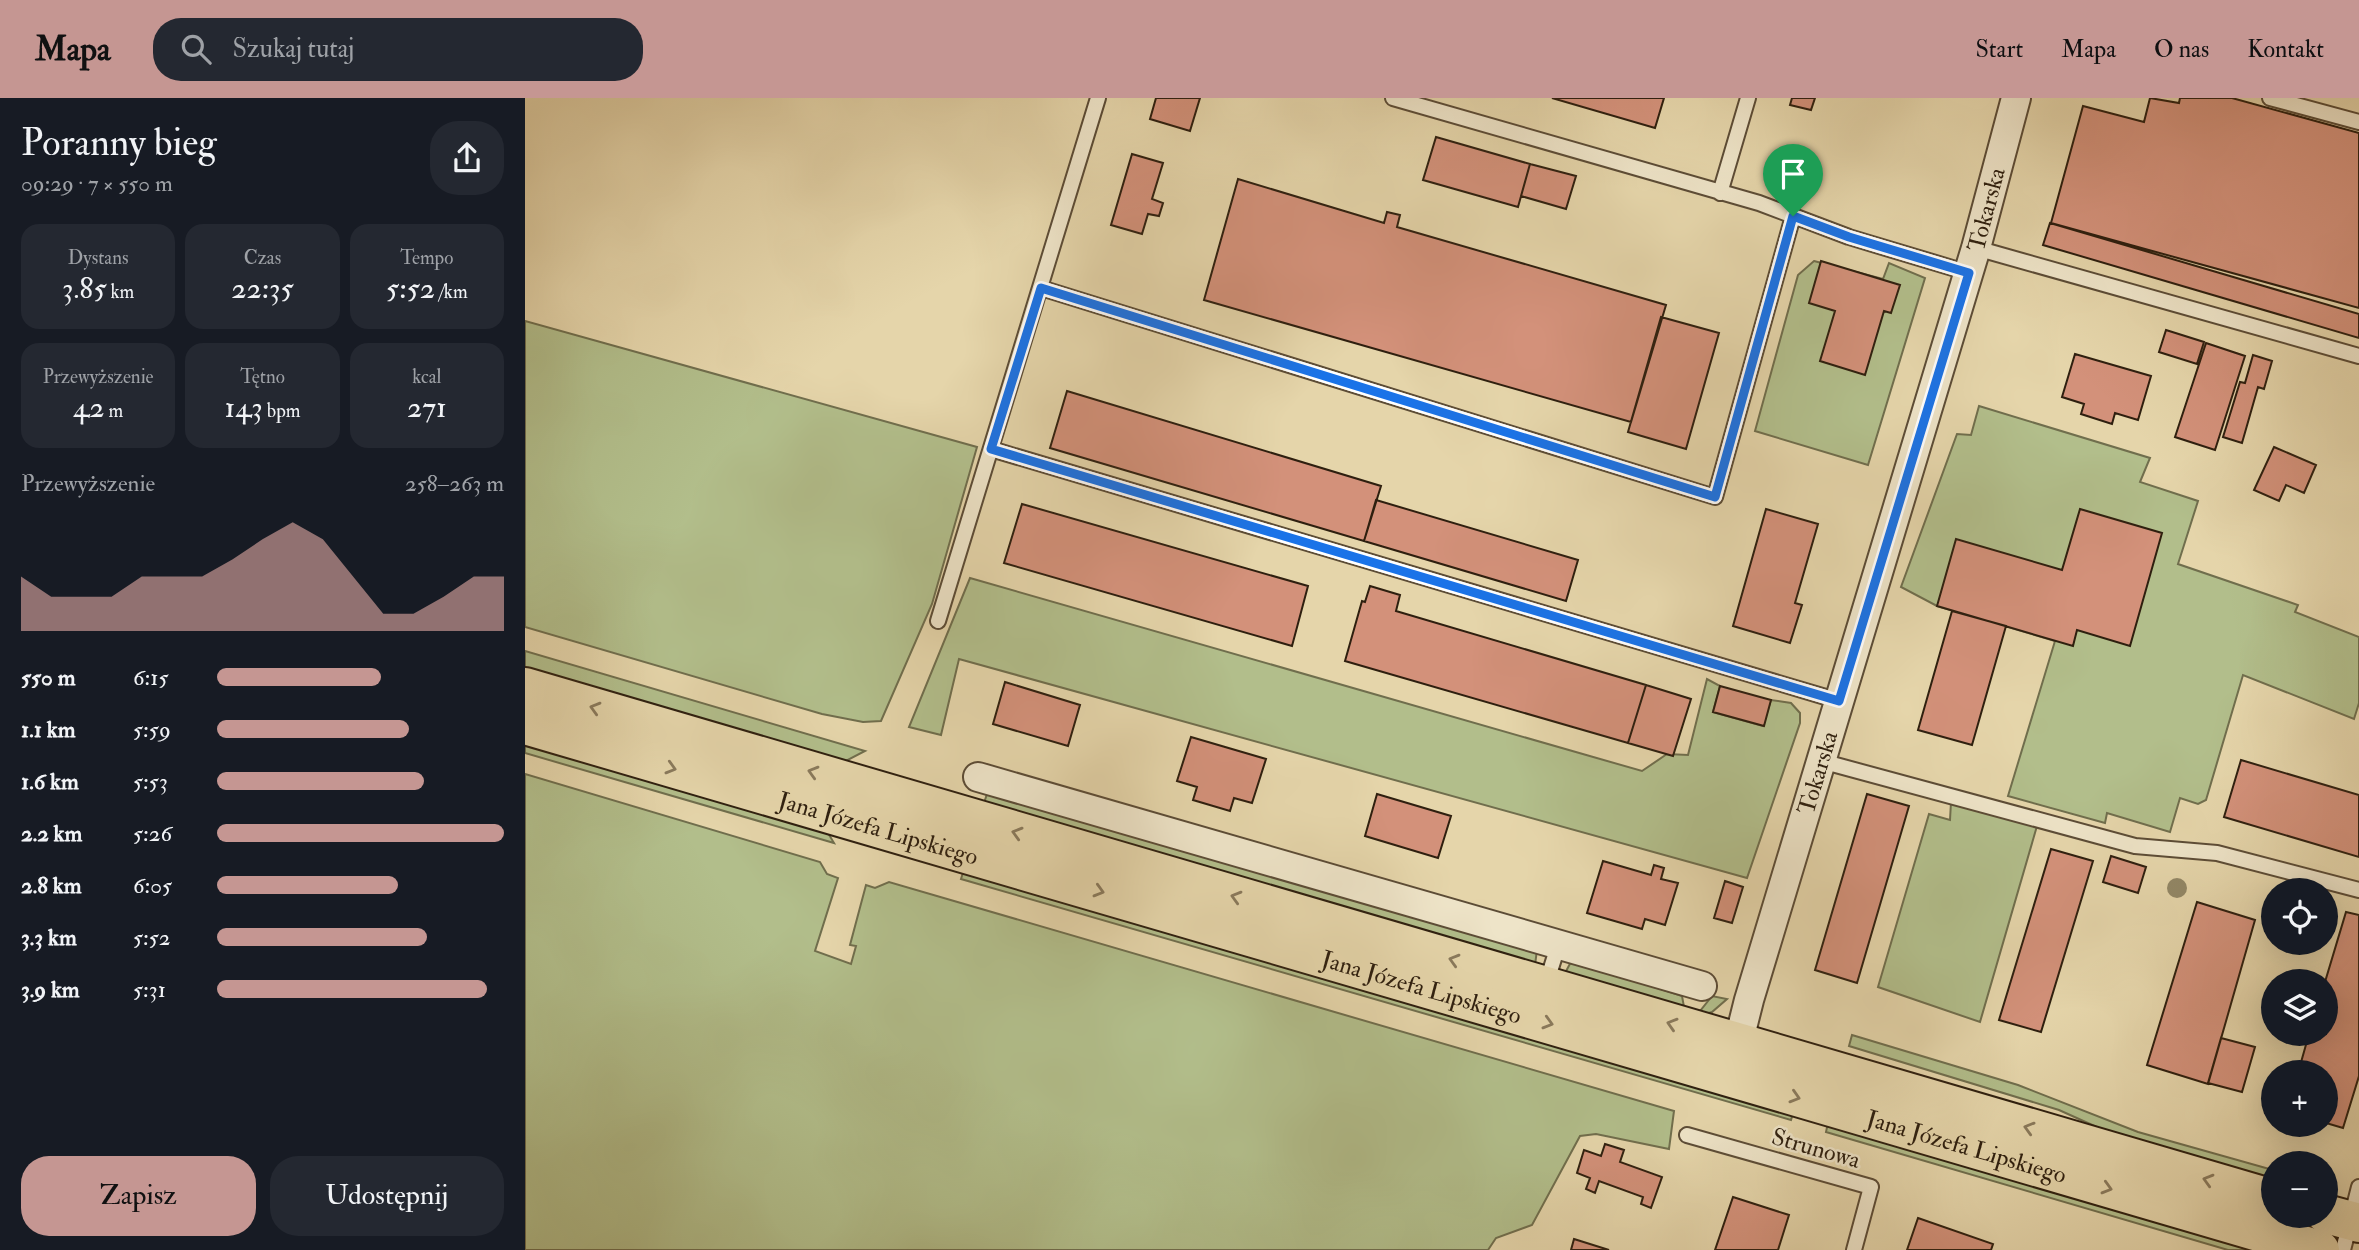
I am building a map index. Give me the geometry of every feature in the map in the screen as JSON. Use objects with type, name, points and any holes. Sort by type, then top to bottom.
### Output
[{"type":"main road","name":"Jana Józefa Lipskiego","points":[[525,687],[2261,1196]]},
{"type":"main road","name":"Jana Józefa Lipskiego","points":[[525,725],[2320,1250]]},
{"type":"street","name":"Tokarska","points":[[1738,1044],[1973,260],[2016,98]]},
{"type":"street","points":[[978,777],[1702,986]]},
{"type":"street","points":[[1706,1069],[1738,1044],[1759,1085]]},
{"type":"lane","points":[[938,621],[1098,98]]},
{"type":"lane","points":[[1393,98],[1720,192],[1849,237],[1973,260],[2359,356]]},
{"type":"lane","points":[[1720,192],[1748,98]]},
{"type":"lane","points":[[2270,98],[2359,122]]},
{"type":"lane","points":[[1041,288],[1715,497],[1793,216]]},
{"type":"lane","points":[[991,449],[1839,701]]},
{"type":"lane","points":[[1821,761],[2135,846],[2217,853],[2359,890]]},
{"type":"lane","points":[[1545,987],[1557,946]]},
{"type":"lane","name":"Strunowa","points":[[1687,1135],[1871,1187],[1854,1250]]},
{"type":"green space","points":[[1814,261],[1883,279],[1889,263],[1925,278],[1868,465],[1755,431],[1798,275]]},
{"type":"green space","points":[[525,321],[977,447],[932,604],[881,721],[863,722],[822,714],[525,627]]},
{"type":"green space","points":[[1979,406],[2150,458],[2140,482],[2198,501],[2178,564],[2298,605],[2295,612],[2359,637],[2359,703],[2354,719],[2243,675],[2206,800],[2198,804],[2180,798],[2170,832],[2107,813],[2105,823],[2008,796],[2055,641],[1937,606],[1901,587],[1957,434],[1971,435]]},
{"type":"green space","points":[[970,578],[1642,771],[1667,754],[1688,755],[1707,679],[1720,686],[1713,712],[1763,726],[1771,700],[1791,703],[1800,713],[1800,723],[1747,878],[959,659],[941,735],[909,727]]},
{"type":"green space","points":[[525,651],[865,751],[838,765],[525,677]]},
{"type":"green space","points":[[525,737],[828,833],[834,843],[525,753]]},
{"type":"green space","points":[[525,774],[820,862],[827,874],[838,878],[815,951],[851,964],[856,946],[850,945],[866,885],[875,888],[889,882],[1674,1111],[1669,1149],[1596,1134],[1580,1136],[1532,1225],[1496,1238],[1488,1250],[525,1250]]},
{"type":"green space","points":[[988,791],[1537,950],[1535,965],[982,809]]},
{"type":"green space","points":[[1951,802],[2037,826],[1980,1022],[1878,987],[1929,814],[1950,820]]},
{"type":"green space","points":[[965,866],[1795,1107],[1791,1120],[961,879]]},
{"type":"green space","points":[[1572,960],[1682,996],[1684,1007],[1700,1011],[1712,996],[1727,999],[1712,1012],[1702,1015],[1564,975]]},
{"type":"green space","points":[[1852,1035],[2018,1085],[2138,1132],[2261,1167],[2261,1182],[2139,1146],[2059,1110],[1849,1046]]},
{"type":"green space","points":[[1829,1118],[2283,1250],[2228,1250],[1826,1132]]},
{"type":"building","points":[[1156,98],[1200,98],[1190,131],[1150,119]]},
{"type":"building","points":[[1552,98],[1664,98],[1655,128]]},
{"type":"building","points":[[1792,98],[1815,98],[1811,110],[1790,105]]},
{"type":"building","points":[[2150,98],[2179,103],[2180,98],[2232,98],[2359,133],[2359,308],[2051,223],[2083,106],[2144,122]]},
{"type":"building","points":[[1436,137],[1530,164],[1518,207],[1423,180]]},
{"type":"building","points":[[1132,154],[1163,163],[1152,199],[1163,203],[1159,216],[1148,214],[1142,234],[1111,225]]},
{"type":"building","points":[[1530,164],[1576,176],[1566,209],[1521,196]]},
{"type":"building","points":[[1238,179],[1384,223],[1387,212],[1400,215],[1397,227],[1666,305],[1631,422],[1204,300]]},
{"type":"building","points":[[2050,223],[2359,314],[2359,338],[2043,245]]},
{"type":"building","points":[[1821,261],[1900,285],[1891,313],[1884,311],[1865,375],[1820,361],[1835,311],[1809,303]]},
{"type":"building","points":[[1661,317],[1719,333],[1686,449],[1628,432]]},
{"type":"building","points":[[2166,330],[2204,342],[2197,364],[2159,352]]},
{"type":"building","points":[[2206,343],[2245,356],[2215,450],[2175,437]]},
{"type":"building","points":[[2075,354],[2151,376],[2138,420],[2115,413],[2112,424],[2081,414],[2084,404],[2062,397]]},
{"type":"building","points":[[2253,355],[2272,361],[2264,389],[2258,387],[2242,443],[2223,437],[2240,382],[2245,383]]},
{"type":"building","points":[[1067,391],[1381,486],[1364,541],[1050,448]]},
{"type":"building","points":[[2274,447],[2316,465],[2304,493],[2286,485],[2279,501],[2254,490]]},
{"type":"building","points":[[1376,500],[1578,560],[1566,601],[1364,541]]},
{"type":"building","points":[[1022,504],[1308,586],[1292,646],[1004,563]]},
{"type":"building","points":[[1766,509],[1818,524],[1795,603],[1802,605],[1790,643],[1733,626]]},
{"type":"building","points":[[2080,509],[2162,533],[2130,646],[2077,630],[2073,646],[1937,606],[1956,539],[2062,570]]},
{"type":"building","points":[[1370,586],[1400,595],[1396,611],[1646,685],[1628,743],[1345,661],[1362,601],[1365,602]]},
{"type":"building","points":[[1952,611],[2006,626],[1972,745],[1918,730]]},
{"type":"building","points":[[1005,682],[1080,705],[1068,746],[993,724]]},
{"type":"building","points":[[1646,685],[1691,699],[1673,756],[1628,743]]},
{"type":"building","points":[[1720,686],[1771,700],[1764,726],[1713,712]]},
{"type":"building","points":[[1191,737],[1266,759],[1252,803],[1234,798],[1230,811],[1193,800],[1197,787],[1177,781]]},
{"type":"building","points":[[2241,760],[2359,795],[2359,857],[2224,817]]},
{"type":"building","points":[[1377,794],[1451,816],[1438,858],[1365,836]]},
{"type":"building","points":[[1867,794],[1909,806],[1857,983],[1815,970]]},
{"type":"building","points":[[2051,849],[2093,861],[2041,1032],[1999,1020]]},
{"type":"building","points":[[2111,856],[2146,867],[2138,893],[2103,882]]},
{"type":"building","points":[[1603,861],[1651,875],[1654,865],[1664,868],[1661,879],[1678,883],[1665,925],[1645,919],[1642,929],[1587,913]]},
{"type":"building","points":[[1725,881],[1743,887],[1732,923],[1714,918]]},
{"type":"building","points":[[2197,902],[2255,920],[2208,1084],[2147,1065]]},
{"type":"building","points":[[2346,912],[2359,915],[2359,1076],[2343,1128],[2338,1127],[2338,1060],[2302,1060],[2306,1046],[2338,1046],[2338,969],[2329,969],[2333,955],[2338,955],[2338,939]]},
{"type":"building","points":[[2221,1038],[2255,1047],[2242,1092],[2208,1083]]},
{"type":"building","points":[[1605,1144],[1624,1150],[1620,1162],[1662,1177],[1651,1208],[1641,1204],[1643,1197],[1599,1181],[1595,1193],[1586,1189],[1590,1178],[1577,1173],[1584,1150],[1601,1156]]},
{"type":"building","points":[[1733,1197],[1789,1215],[1778,1250],[1715,1250]]},
{"type":"building","points":[[1918,1218],[1993,1244],[1991,1250],[1907,1250]]},
{"type":"building","points":[[1574,1239],[1609,1250],[1571,1250]]},
{"type":"route","points":[[1793,216],[1849,237],[1969,273],[1839,701],[991,449],[1041,288],[1715,497],[1793,216]]}]
